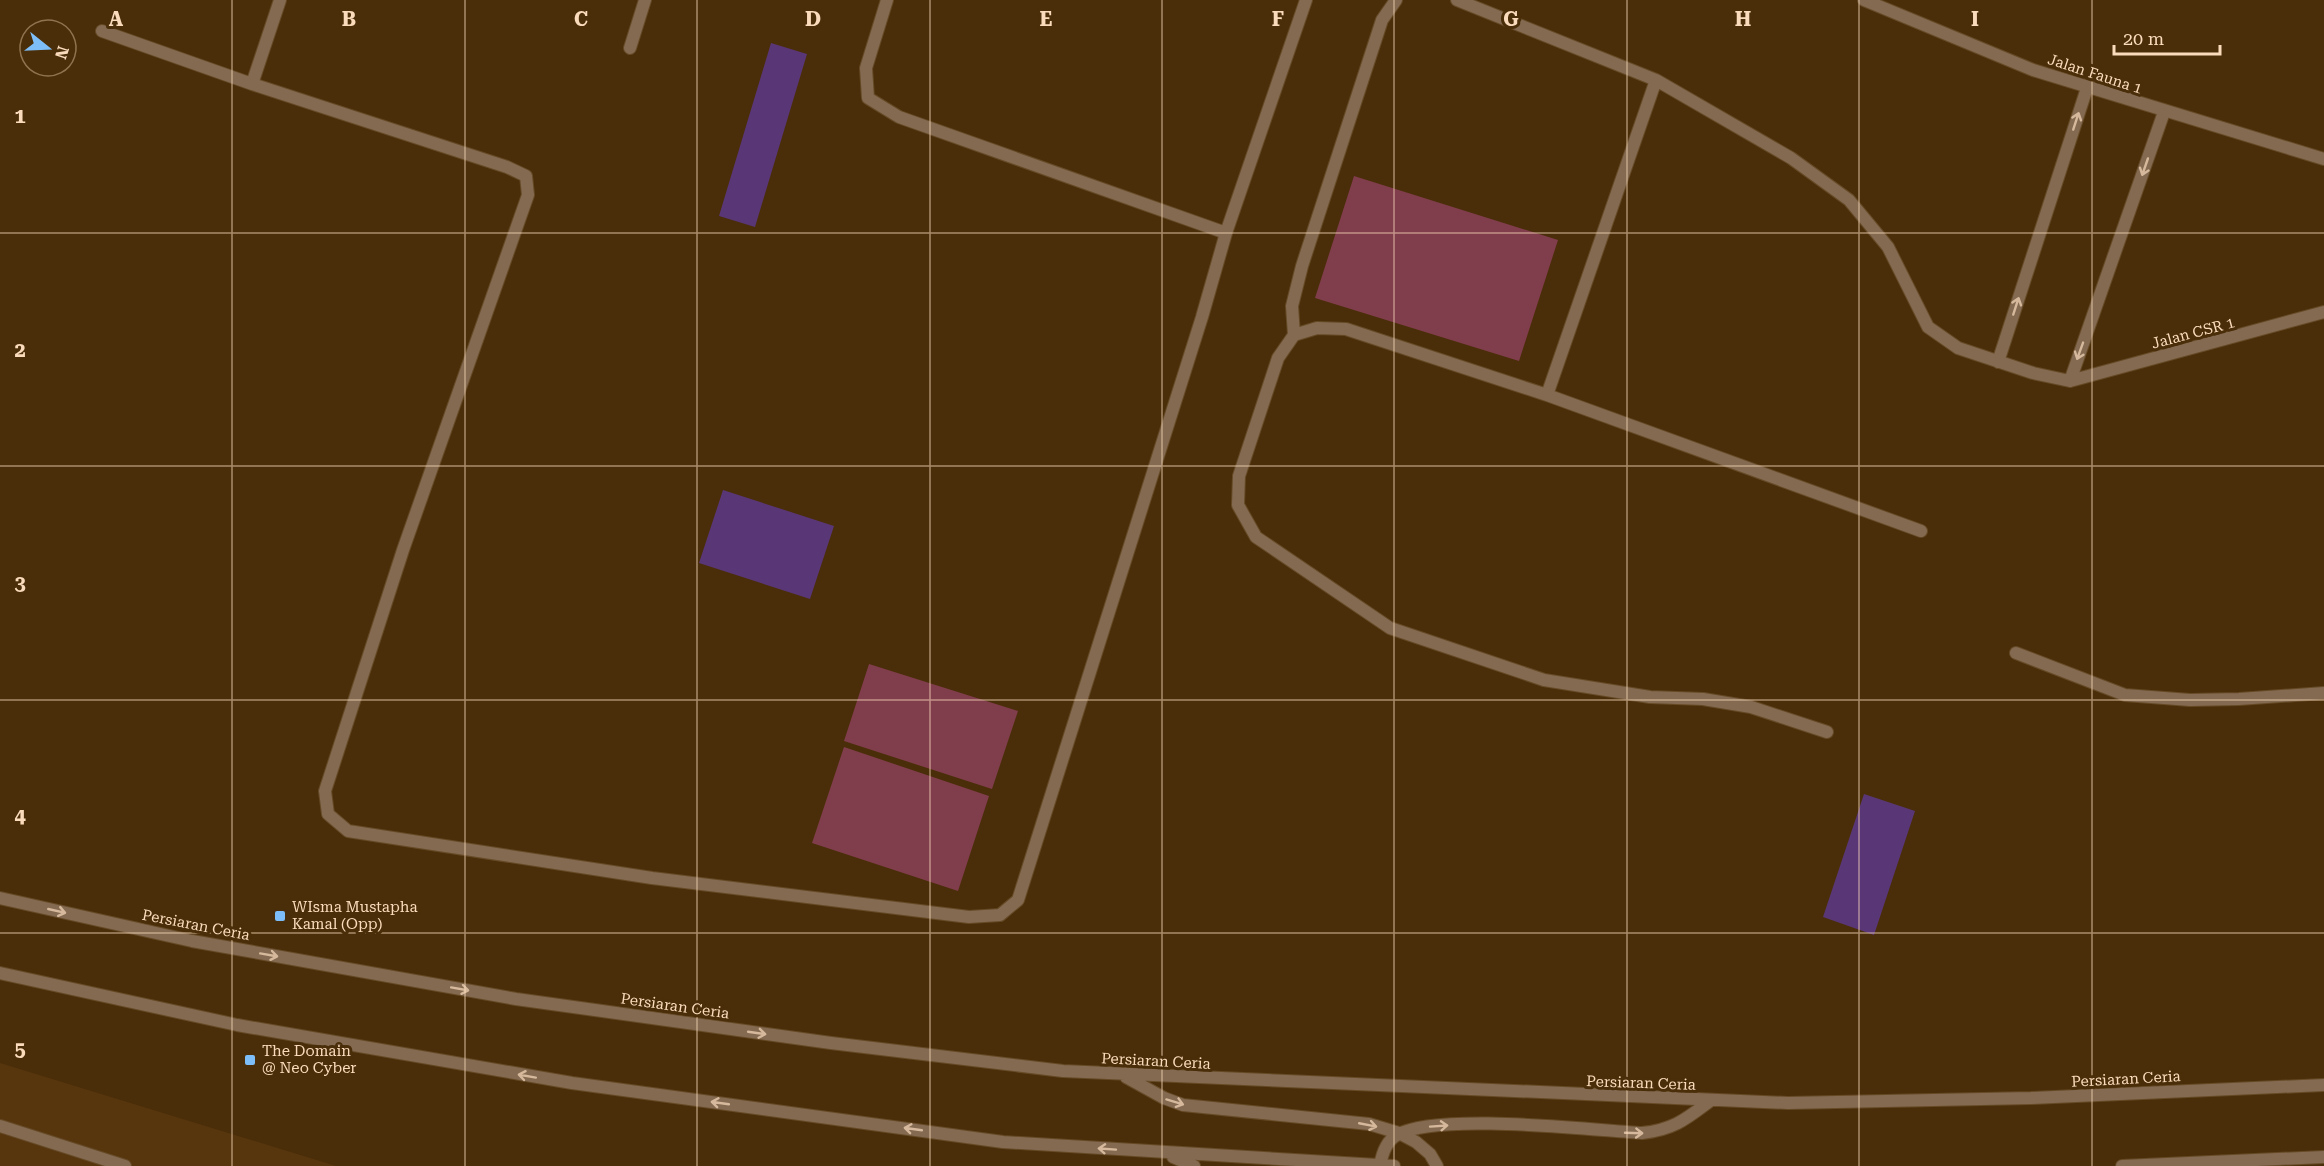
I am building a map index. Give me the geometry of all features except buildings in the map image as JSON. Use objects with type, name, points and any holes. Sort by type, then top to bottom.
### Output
[{"type":"street","points":[[252,84],[280,0]]},
{"type":"street","points":[[630,48],[645,0]]},
{"type":"street","points":[[887,0],[866,68],[868,98],[899,117],[1226,233]]},
{"type":"street","points":[[102,31],[252,84],[507,167],[526,176],[528,195],[403,550],[325,791],[328,814],[348,831],[652,879],[969,917],[1000,915],[1018,900],[1203,317],[1226,233],[1306,0]]},
{"type":"street","points":[[1294,335],[1292,306],[1302,266],[1382,20],[1396,0]]},
{"type":"street","points":[[1457,0],[1656,80],[1791,158],[1849,200],[1888,248],[1928,327],[1959,348],[1998,362],[2070,381],[2164,112]]},
{"type":"street","name":"Jalan Fauna 1","points":[[1864,0],[2033,70],[2164,112],[2324,159]]},
{"type":"street","points":[[1547,395],[1656,80]]},
{"type":"street","points":[[1998,362],[2087,88]]},
{"type":"street","name":"Jalan CSR 1","points":[[2070,381],[2324,312]]},
{"type":"street","points":[[1827,732],[1751,707],[1703,699],[1650,697],[1544,680],[1401,632],[1390,628],[1256,537],[1238,505],[1239,476],[1278,358],[1294,335],[1317,328],[1346,330],[1547,395],[1921,531]]},
{"type":"street","points":[[2016,653],[2125,695],[2190,700],[2324,693]]},
{"type":"street","name":"Persiaran Ceria","points":[[0,898],[192,941],[516,999],[1063,1071],[1788,1103],[2031,1098],[2324,1085]]},
{"type":"street","points":[[0,972],[237,1025],[572,1083],[1003,1142],[1394,1166]]},
{"type":"street","points":[[1123,1075],[1164,1098],[1184,1105],[1369,1124],[1399,1133],[1430,1154],[1437,1166]]},
{"type":"street","points":[[1380,1166],[1388,1144],[1399,1133],[1432,1126],[1477,1124],[1642,1133],[1663,1131],[1677,1125],[1710,1101]]},
{"type":"street","points":[[0,1126],[125,1166]]},
{"type":"street","points":[[1165,1153],[1194,1166]]},
{"type":"street","points":[[2122,1166],[2324,1157]]},
{"type":"shaded area","points":[[771,43],[807,54],[755,227],[719,216]]},
{"type":"shaded area","points":[[1354,176],[1558,240],[1519,361],[1315,298]]},
{"type":"shaded area","points":[[723,490],[834,526],[810,599],[699,563]]},
{"type":"shaded area","points":[[869,664],[1018,711],[992,789],[844,741]]},
{"type":"shaded area","points":[[844,747],[989,796],[958,891],[812,843]]},
{"type":"shaded area","points":[[1864,794],[1915,811],[1874,935],[1823,917]]},
{"type":"shaded area","points":[[0,1063],[336,1166],[0,1166]]},
{"type":"place","name":"WIsma Mustapha Kamal (Opp)","points":[[280,916]]},
{"type":"place","name":"The Domain @ Neo Cyber","points":[[250,1060]]}]
